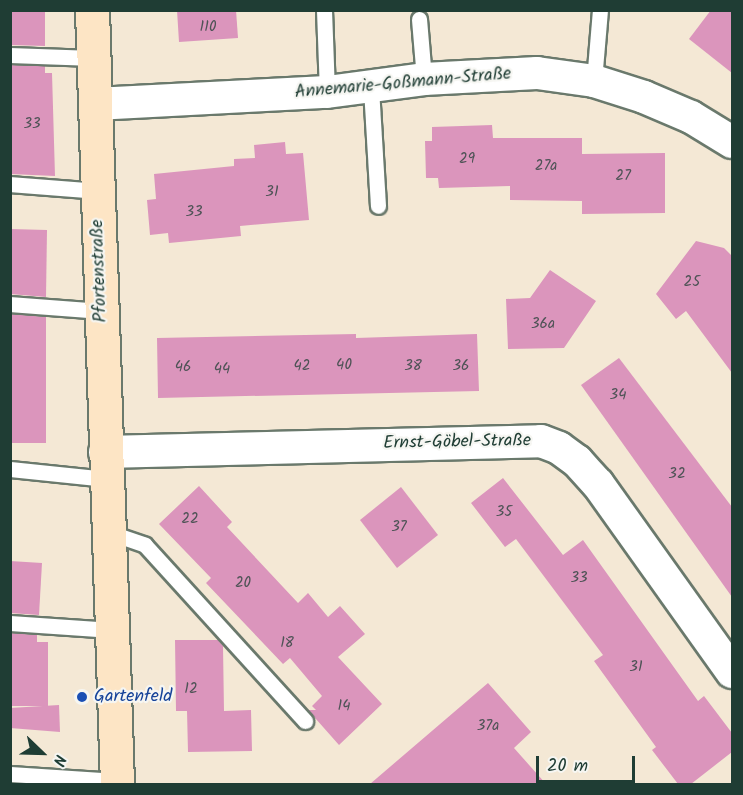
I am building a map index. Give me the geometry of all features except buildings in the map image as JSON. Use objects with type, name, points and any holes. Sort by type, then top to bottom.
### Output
[{"type":"street","name":"Pfortenstraße","points":[[92,10],[117,783]]},
{"type":"street","name":"Annemarie-Goßmann-Straße","points":[[95,104],[327,92],[371,88],[424,79],[537,73],[594,81],[691,117],[732,142]]},
{"type":"street","name":"Ernst-Göbel-Straße","points":[[106,466],[541,441],[577,461],[598,484],[732,672]]},
{"type":"lane","points":[[324,10],[327,92]]},
{"type":"lane","points":[[594,81],[600,10]]},
{"type":"lane","points":[[419,19],[424,79]]},
{"type":"lane","points":[[10,55],[93,58]]},
{"type":"lane","points":[[371,88],[378,206]]},
{"type":"lane","points":[[10,184],[98,191]]},
{"type":"lane","points":[[10,304],[101,311]]},
{"type":"lane","points":[[10,469],[106,466]]},
{"type":"lane","points":[[108,532],[145,544],[306,721]]},
{"type":"lane","points":[[10,623],[112,630]]},
{"type":"lane","points":[[10,774],[117,783]]},
{"type":"place","name":"Gartenfeld","points":[[82,697]]}]
